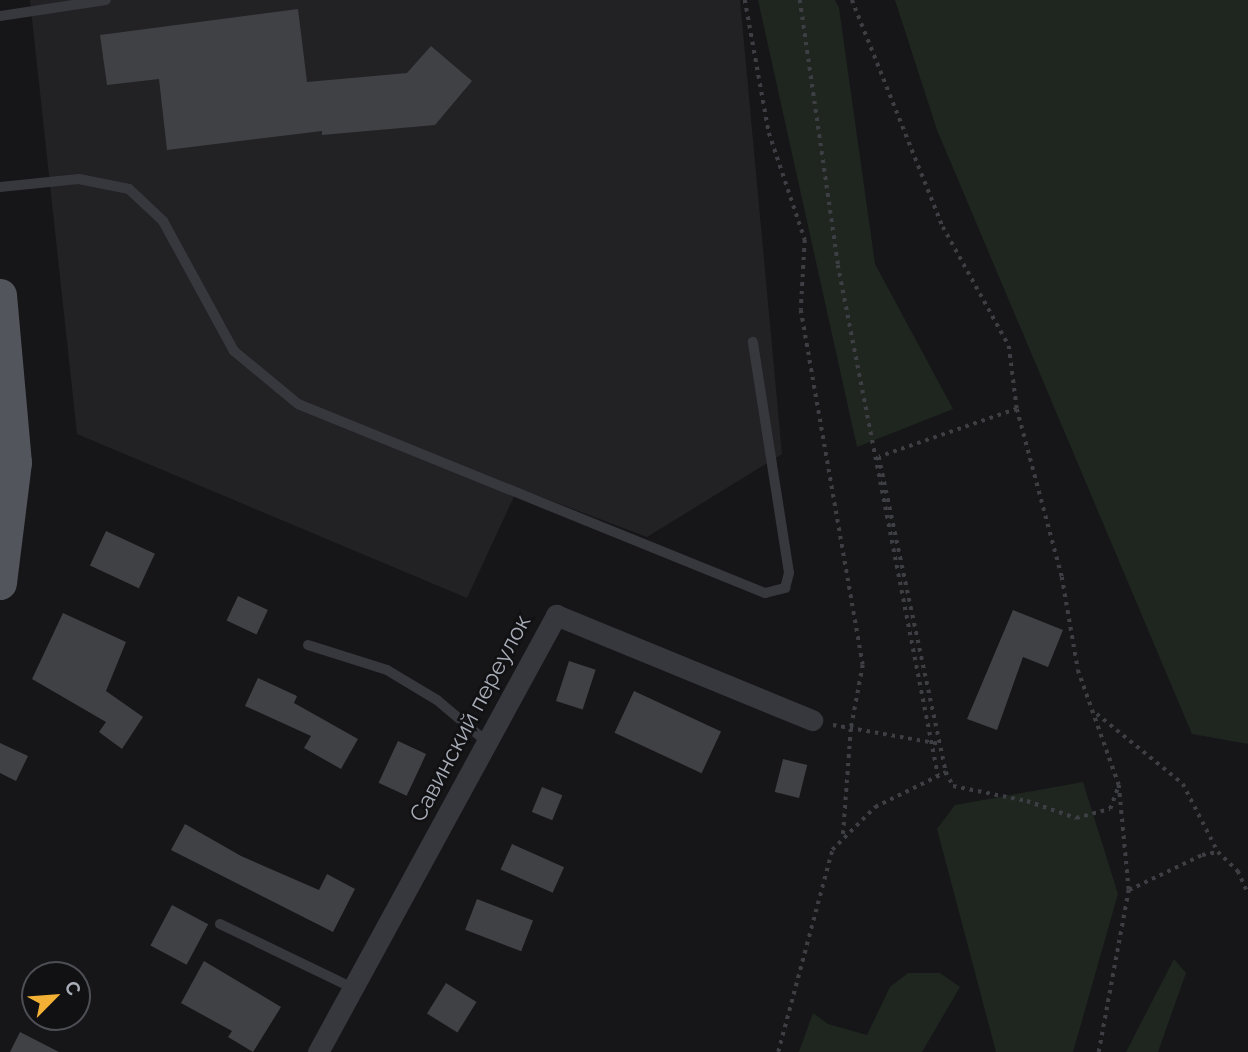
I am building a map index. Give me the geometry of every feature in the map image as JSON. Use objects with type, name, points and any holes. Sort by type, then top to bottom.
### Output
[{"type":"main road","points":[[0,295],[15,450],[12,513],[0,583]]},
{"type":"street","name":"Савинский переулок","points":[[318,1052],[556,615],[812,720]]},
{"type":"lane","points":[[0,16],[106,0]]},
{"type":"lane","points":[[0,187],[79,179],[129,188],[163,221],[234,351],[298,404],[765,593],[785,588],[789,573],[753,342]]},
{"type":"lane","points":[[308,645],[387,670],[437,700],[488,743]]},
{"type":"lane","points":[[220,924],[353,988]]},
{"type":"path","points":[[745,0],[769,133],[804,240],[801,310],[863,665],[851,729],[843,839]]},
{"type":"path","points":[[800,0],[838,265],[938,775]]},
{"type":"path","points":[[852,0],[943,227],[1009,346],[1017,409],[1062,577],[1078,670],[1119,785],[1129,890],[1099,1052]]},
{"type":"path","points":[[1017,409],[879,457],[946,772],[953,786],[1027,801],[1076,818],[1110,809],[1119,785]]},
{"type":"path","points":[[1095,713],[1183,784],[1218,852],[1238,871],[1248,893]]},
{"type":"path","points":[[812,720],[941,744]]},
{"type":"path","points":[[778,1052],[832,850],[875,807],[946,772]]},
{"type":"path","points":[[1129,890],[1202,855],[1218,852]]},
{"type":"shaded area","points":[[30,0],[740,0],[782,454],[647,537],[518,488],[467,598],[77,434]]},
{"type":"shaded area","points":[[758,0],[835,0],[839,8],[875,264],[953,409],[857,447]]},
{"type":"shaded area","points":[[895,0],[1248,0],[1248,744],[1192,734],[937,130]]},
{"type":"shaded area","points":[[1083,782],[1118,894],[1073,1052],[996,1052],[937,829],[955,805]]},
{"type":"shaded area","points":[[1174,959],[1186,973],[1158,1052],[1126,1052]]},
{"type":"shaded area","points":[[908,973],[940,973],[960,987],[922,1052],[799,1052],[813,1013],[828,1024],[867,1035],[890,987]]},
{"type":"building","points":[[298,9],[307,82],[407,73],[431,46],[472,81],[435,125],[322,135],[322,131],[167,150],[159,79],[107,85],[100,35]]},
{"type":"building","points":[[106,531],[155,554],[139,588],[90,565]]},
{"type":"building","points":[[238,596],[268,610],[256,634],[227,620]]},
{"type":"building","points":[[1013,610],[1063,630],[1048,667],[1023,657],[997,730],[967,719]]},
{"type":"building","points":[[63,613],[126,642],[106,691],[143,717],[122,749],[99,732],[106,722],[32,679]]},
{"type":"building","points":[[569,661],[596,670],[583,710],[556,701]]},
{"type":"building","points":[[258,678],[297,696],[294,703],[358,739],[341,769],[304,748],[311,736],[245,706]]},
{"type":"building","points":[[634,691],[721,732],[702,773],[615,733]]},
{"type":"building","points":[[398,741],[426,754],[407,796],[379,783]]},
{"type":"building","points":[[0,743],[28,756],[16,781],[0,773]]},
{"type":"building","points":[[783,759],[807,765],[799,798],[775,792]]},
{"type":"building","points":[[542,787],[562,795],[552,820],[532,812]]},
{"type":"building","points":[[185,824],[241,856],[319,890],[327,874],[355,889],[333,932],[171,850]]},
{"type":"building","points":[[512,844],[564,867],[553,893],[501,870]]},
{"type":"building","points":[[477,899],[533,921],[521,951],[465,930]]},
{"type":"building","points":[[172,905],[208,924],[187,965],[150,946]]},
{"type":"building","points":[[204,961],[281,1007],[253,1052],[228,1037],[232,1031],[181,1003]]},
{"type":"building","points":[[446,983],[477,1002],[457,1033],[427,1014]]},
{"type":"building","points":[[20,1032],[59,1052],[10,1052]]}]
